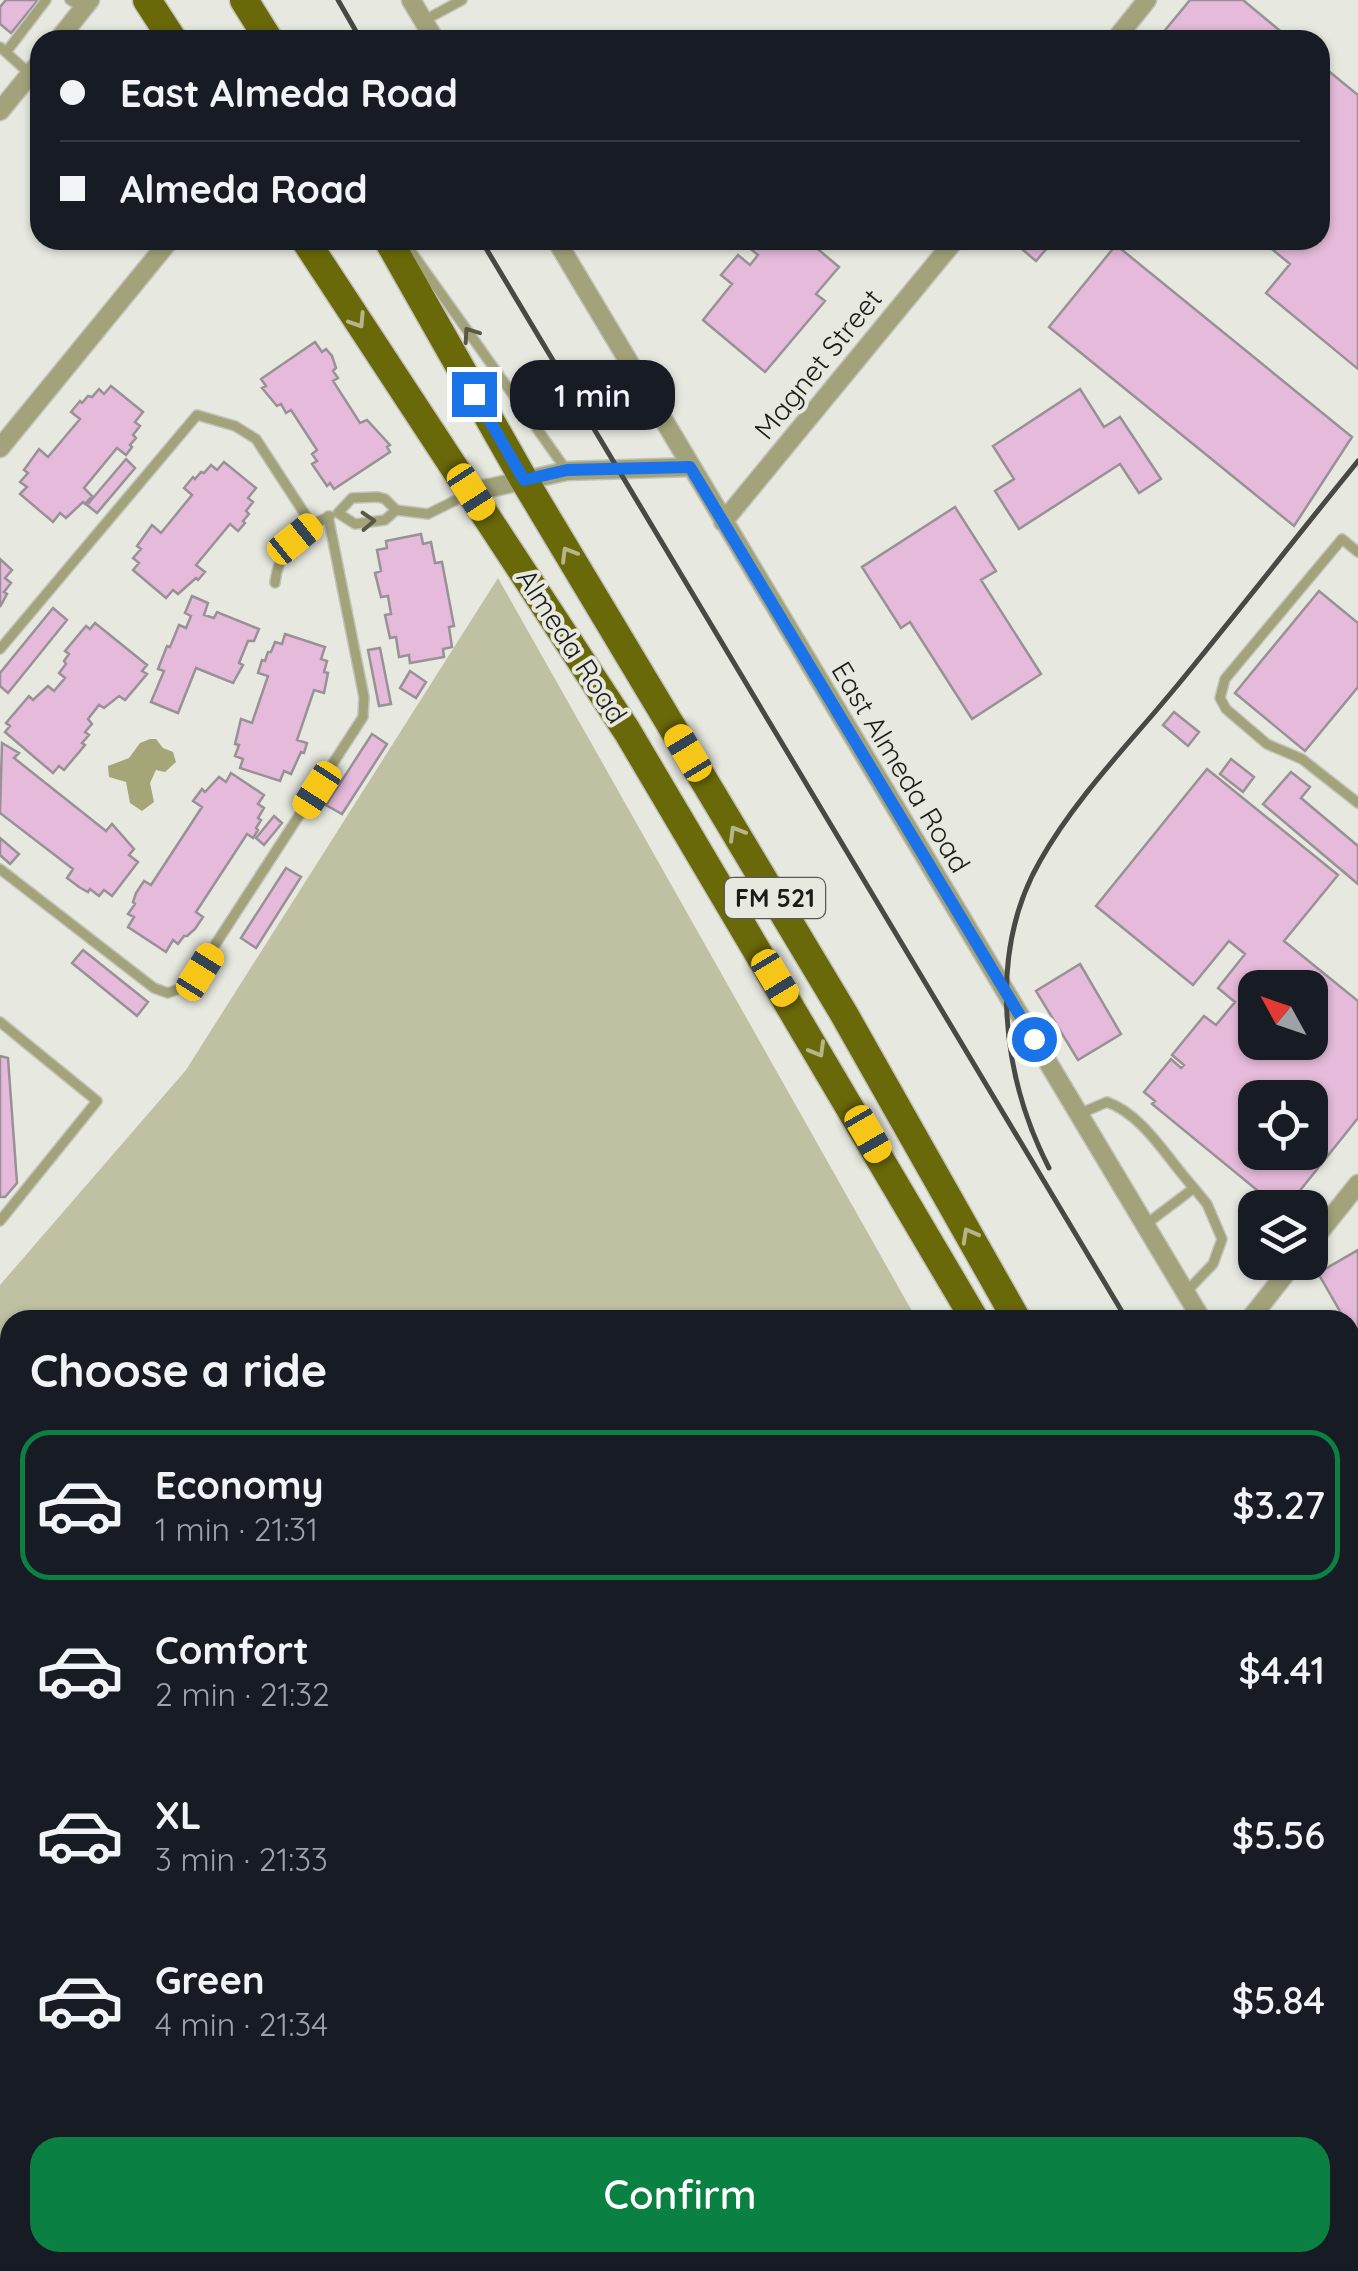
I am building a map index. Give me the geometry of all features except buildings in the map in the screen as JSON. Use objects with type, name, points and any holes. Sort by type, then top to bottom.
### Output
[{"type":"main road","points":[[147,0],[167,30]]},
{"type":"main road","points":[[244,0],[263,30]]},
{"type":"main road","name":"Almeda Road","points":[[312,250],[627,731],[970,1310]]},
{"type":"main road","name":"Almeda Road","points":[[394,250],[524,480],[844,1014],[1011,1310]]},
{"type":"street","points":[[410,0],[429,30]]},
{"type":"street","points":[[1123,30],[1147,0]]},
{"type":"street","points":[[71,30],[81,3]]},
{"type":"street","points":[[0,111],[30,74]]},
{"type":"street","points":[[0,448],[162,250]]},
{"type":"street","name":"East Almeda Road","points":[[562,250],[1196,1310]]},
{"type":"street","name":"Magnet Street","points":[[723,522],[947,250]]},
{"type":"street","points":[[471,492],[567,470],[690,467]]},
{"type":"street","points":[[1328,1222],[1358,1184]]},
{"type":"street","points":[[1257,1310],[1281,1280]]},
{"type":"lane","points":[[30,65],[4,49],[46,0]]},
{"type":"lane","points":[[424,21],[462,0]]},
{"type":"lane","points":[[410,250],[567,470]]},
{"type":"lane","points":[[0,649],[197,415],[235,426],[256,439],[312,526]]},
{"type":"lane","points":[[275,583],[285,550],[352,498],[385,499],[396,510],[433,513],[471,492]]},
{"type":"lane","points":[[333,514],[355,524],[384,520],[396,510]]},
{"type":"lane","points":[[0,869],[154,988],[168,993],[189,985],[363,717],[364,697],[333,514]]},
{"type":"lane","points":[[1358,552],[1342,539],[1225,679],[1220,698],[1226,709],[1268,744],[1302,759],[1358,802]]},
{"type":"lane","points":[[0,1022],[97,1101],[0,1221]]},
{"type":"lane","points":[[1078,1114],[1107,1102],[1120,1107],[1134,1118],[1207,1204],[1222,1240],[1213,1264],[1186,1292]]},
{"type":"lane","points":[[1145,1225],[1194,1188]]},
{"type":"shaded area","points":[[498,578],[911,1310],[0,1310],[0,1285],[186,1070]]},
{"type":"shaded area","points":[[150,739],[173,752],[176,762],[165,772],[156,770],[150,783],[154,802],[142,811],[130,803],[126,782],[109,777],[108,766],[129,758],[140,743]]},
{"type":"railway","points":[[338,0],[355,30]]},
{"type":"railway","points":[[487,250],[1121,1310]]},
{"type":"railway","points":[[1049,1168],[1020,1095],[1007,1015],[1012,935],[1023,897],[1054,837],[1087,793],[1358,461]]},
{"type":"route","points":[[474,394],[524,480],[567,470],[690,467],[1034,1039]]}]
